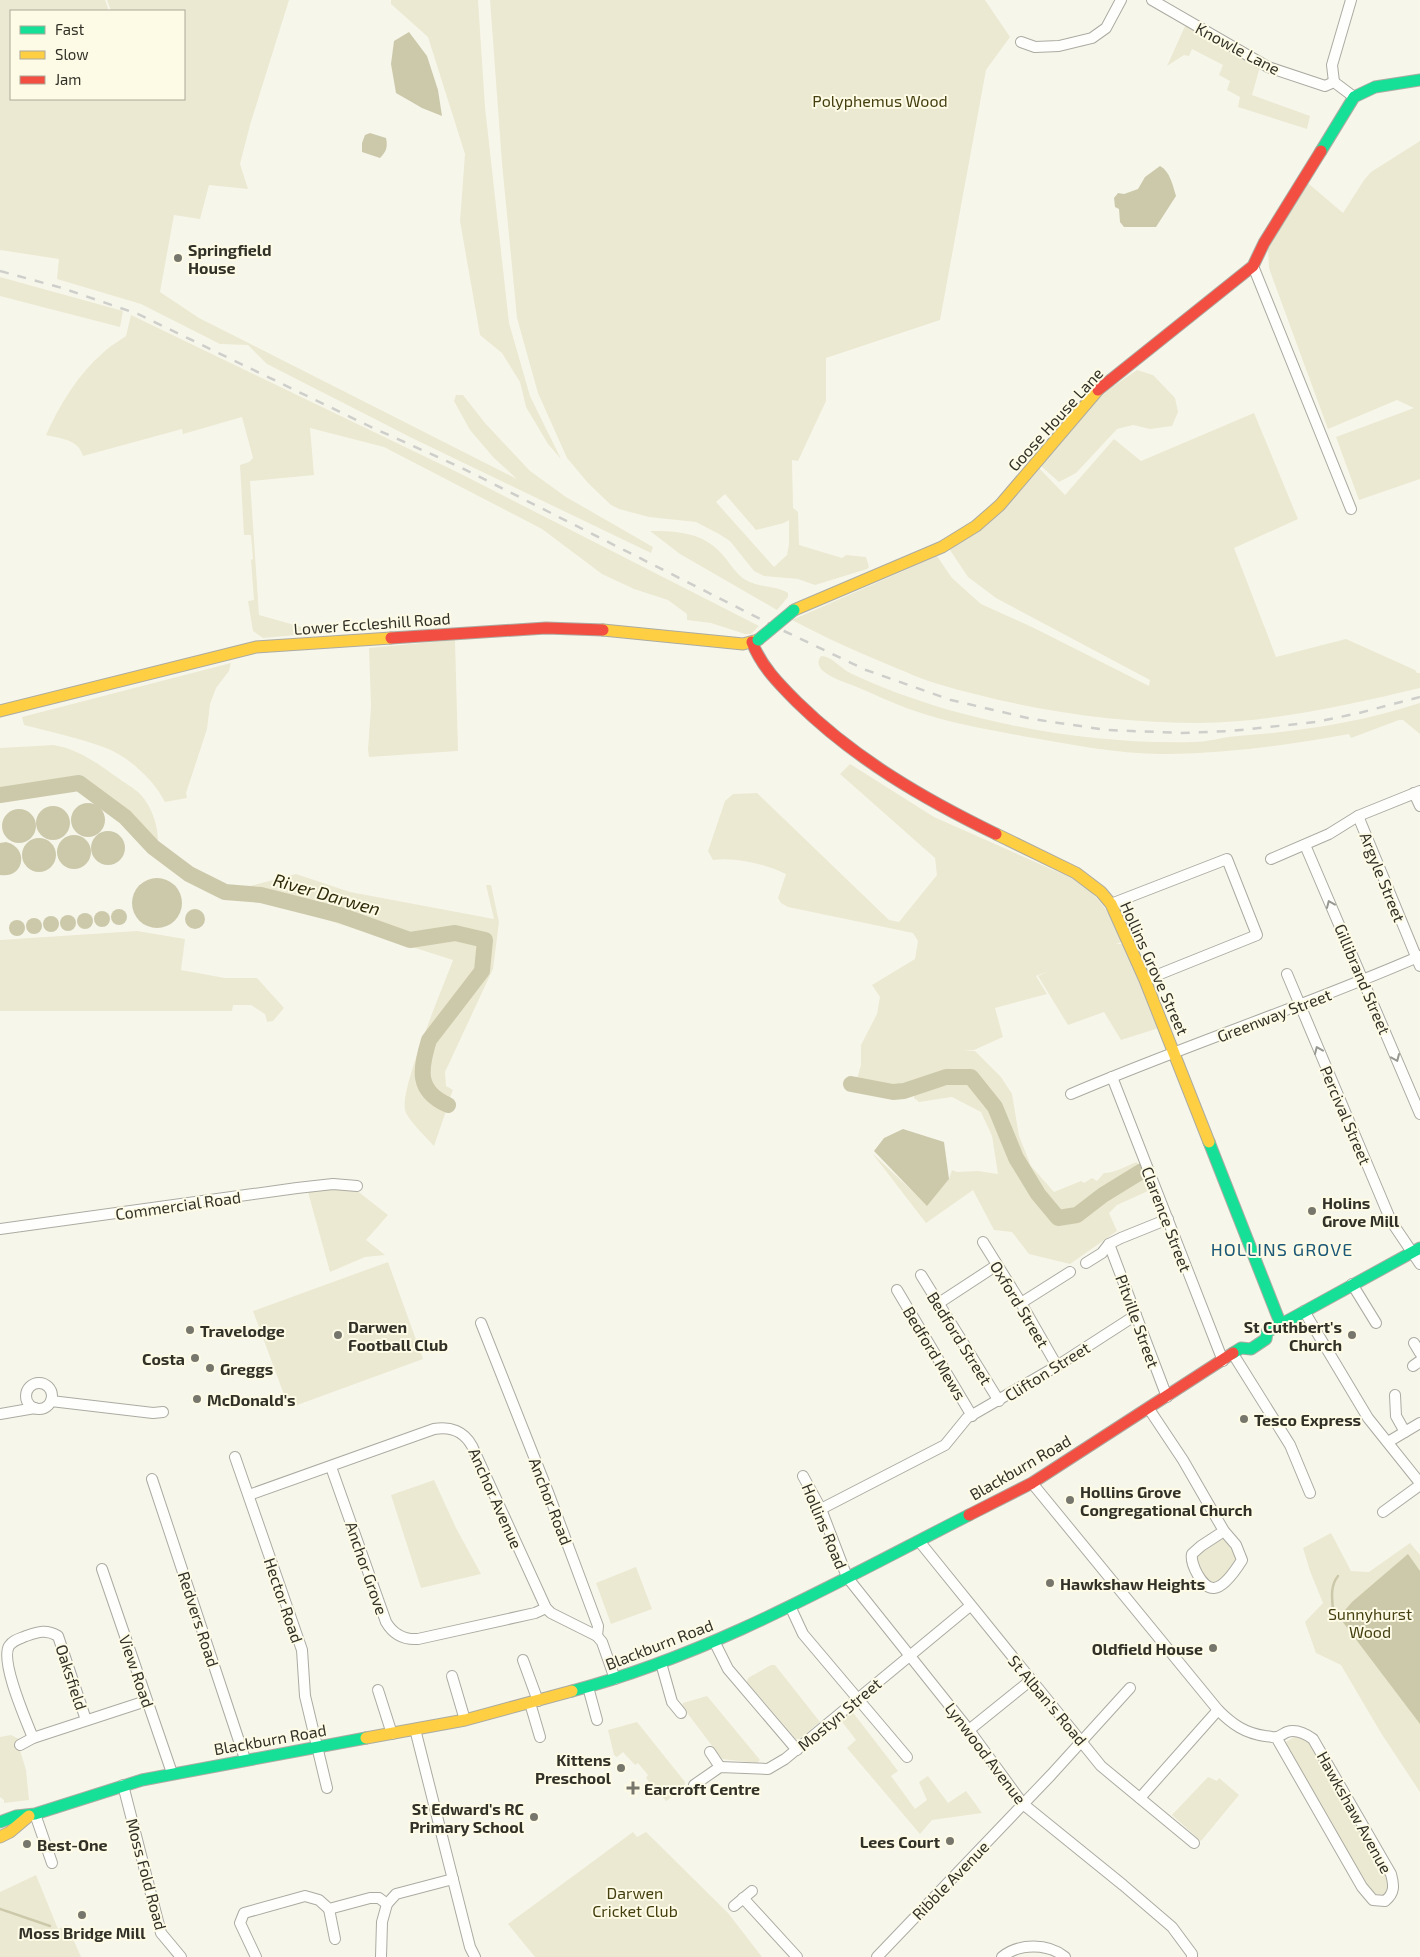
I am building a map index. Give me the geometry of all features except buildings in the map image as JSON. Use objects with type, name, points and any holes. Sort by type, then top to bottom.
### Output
[{"type":"main road","points":[[1354,96],[1361,92],[1387,85],[1415,83],[1420,80]]},
{"type":"main road","name":"Goose House Lane","points":[[755,641],[794,610],[942,547],[976,526],[1000,505],[1099,390],[1252,266],[1264,243],[1354,96]]},
{"type":"main road","name":"Lower Eccleshill Road","points":[[0,711],[256,647],[546,628],[611,630],[743,644],[755,641]]},
{"type":"main road","name":"Hollins Grove Street","points":[[755,641],[757,655],[775,679],[804,710],[821,726],[875,767],[974,824],[1082,876],[1104,895],[1111,904],[1145,980],[1281,1325]]},
{"type":"main road","name":"Blackburn Road","points":[[0,1822],[16,1816],[32,1815],[123,1785],[172,1773],[465,1720],[588,1688],[661,1663],[790,1606],[881,1558],[919,1541],[1032,1483],[1232,1354],[1250,1349],[1266,1339],[1267,1332],[1416,1250]]},
{"type":"main road","points":[[0,1813],[16,1816]]},
{"type":"main road","name":"Blackburn Road","points":[[0,1837],[10,1832],[32,1815]]},
{"type":"street","points":[[1021,42],[1035,47],[1060,46],[1092,38],[1106,28],[1120,0]]},
{"type":"street","name":"Knowle Lane","points":[[1152,0],[1268,67],[1325,86],[1334,82]]},
{"type":"street","points":[[1351,0],[1332,65],[1334,82],[1354,96]]},
{"type":"street","points":[[1252,266],[1351,509]]},
{"type":"street","points":[[1271,859],[1329,834],[1358,816],[1417,792],[1420,806]]},
{"type":"street","name":"Argyle Street","points":[[1358,816],[1419,960]]},
{"type":"street","name":"Gillibrand Street","points":[[1305,845],[1420,1114]]},
{"type":"street","points":[[1111,904],[1228,858],[1257,935],[1145,980]]},
{"type":"street","name":"Greenway Street","points":[[1071,1094],[1174,1052],[1419,960]]},
{"type":"street","name":"Percival Street","points":[[1287,974],[1391,1221],[1416,1250],[1420,1264]]},
{"type":"street","name":"Clarence Street","points":[[1112,1077],[1168,1219],[1232,1354],[1290,1445],[1310,1493]]},
{"type":"street","name":"Commercial Road","points":[[0,1229],[297,1188],[333,1184],[357,1186]]},
{"type":"street","points":[[1086,1263],[1102,1253],[1109,1244],[1168,1219]]},
{"type":"street","name":"Oxford Street","points":[[982,1242],[1021,1303],[1057,1366]]},
{"type":"street","name":"Pitville Street","points":[[1109,1244],[1167,1397]]},
{"type":"street","points":[[939,1303],[997,1265]]},
{"type":"street","points":[[1021,1303],[1070,1272]]},
{"type":"street","name":"Bedford Street","points":[[921,1275],[999,1401]]},
{"type":"street","points":[[1352,1284],[1376,1323]]},
{"type":"street","name":"Bedford Mews","points":[[897,1290],[972,1416]]},
{"type":"street","points":[[1304,1311],[1368,1418],[1420,1484],[1383,1512]]},
{"type":"street","name":"Clifton Street","points":[[821,1509],[946,1445],[967,1418],[1057,1366],[1136,1315]]},
{"type":"street","name":"Anchor Road","points":[[481,1323],[545,1483],[595,1617],[598,1626],[597,1636],[602,1642],[615,1679]]},
{"type":"street","points":[[1414,1343],[1420,1353]]},
{"type":"street","points":[[4,1413],[27,1395],[32,1386],[40,1383],[50,1389],[52,1401]]},
{"type":"street","points":[[27,1395],[28,1403],[35,1408]]},
{"type":"street","points":[[1395,1395],[1396,1416],[1405,1432]]},
{"type":"street","points":[[4,1413],[35,1408],[44,1409],[52,1401]]},
{"type":"street","points":[[52,1401],[153,1413],[163,1412]]},
{"type":"street","points":[[1149,1409],[1183,1460],[1224,1531],[1236,1545],[1242,1560],[1234,1573],[1221,1584],[1211,1588],[1204,1583],[1192,1565],[1192,1554],[1224,1531]]},
{"type":"street","points":[[1388,1442],[1420,1423]]},
{"type":"street","name":"Anchor Avenue","points":[[249,1495],[434,1429],[446,1428],[459,1432],[467,1438],[472,1446],[546,1608]]},
{"type":"street","name":"Hector Road","points":[[235,1457],[302,1650],[305,1696],[327,1788]]},
{"type":"street","name":"Anchor Grove","points":[[331,1467],[386,1622],[396,1634],[418,1639],[535,1613],[546,1608]]},
{"type":"street","name":"Hollins Road","points":[[803,1476],[821,1509],[847,1577]]},
{"type":"street","name":"Redvers Road","points":[[152,1479],[245,1759]]},
{"type":"street","name":"Hawkshaw Avenue","points":[[1032,1483],[1229,1721],[1244,1731],[1254,1734],[1276,1737],[1296,1731],[1307,1734],[1320,1748],[1391,1874],[1394,1889],[1386,1901],[1373,1900],[1362,1887],[1276,1737]]},
{"type":"street","name":"St Alban's Road","points":[[919,1541],[1101,1766],[1194,1843]]},
{"type":"street","name":"View Road","points":[[102,1569],[172,1773]]},
{"type":"street","name":"Lynwood Avenue","points":[[847,1577],[969,1730],[1023,1804],[1172,1927],[1192,1954],[1192,1957]]},
{"type":"street","points":[[790,1606],[803,1634],[907,1757]]},
{"type":"street","name":"Mostyn Street","points":[[720,1767],[768,1769],[797,1750],[970,1606]]},
{"type":"street","points":[[546,1608],[551,1613],[597,1636]]},
{"type":"street","name":"Oaksfield","points":[[33,1738],[7,1666],[8,1647],[14,1640],[41,1631],[51,1631],[58,1636],[86,1720]]},
{"type":"street","points":[[714,1641],[728,1669],[797,1750]]},
{"type":"street","points":[[523,1660],[534,1702],[540,1738]]},
{"type":"street","points":[[661,1663],[672,1702],[681,1713]]},
{"type":"street","points":[[452,1676],[465,1720]]},
{"type":"street","points":[[969,1730],[1031,1680]]},
{"type":"street","points":[[588,1688],[597,1720]]},
{"type":"street","name":"Ribble Avenue","points":[[877,1957],[1023,1804],[1130,1688]]},
{"type":"street","points":[[378,1690],[392,1734]]},
{"type":"street","points":[[20,1745],[33,1738],[146,1701]]},
{"type":"street","points":[[1140,1798],[1218,1710]]},
{"type":"street","points":[[415,1729],[470,1947],[475,1957]]},
{"type":"street","points":[[694,1785],[720,1767],[710,1752]]},
{"type":"street","name":"Moss Fold Road","points":[[123,1785],[161,1933],[181,1957]]},
{"type":"street","points":[[32,1815],[52,1863]]},
{"type":"street","points":[[381,1953],[382,1922],[387,1904],[396,1894],[453,1879]]},
{"type":"street","points":[[734,1906],[752,1890]]},
{"type":"street","points":[[256,1957],[240,1923],[244,1913],[305,1896],[319,1900],[329,1909],[335,1939]]},
{"type":"street","points":[[329,1909],[370,1898],[379,1898],[387,1904]]},
{"type":"street","points":[[743,1898],[798,1957]]},
{"type":"street","points":[[1002,1957],[1009,1951],[1034,1946],[1057,1950],[1065,1957]]},
{"type":"green space","points":[[0,0],[105,0],[109,10],[10,10],[10,100],[185,100],[185,10],[111,10],[107,0],[289,0],[250,125],[240,164],[248,189],[209,185],[200,219],[174,215],[160,292],[199,318],[517,479],[494,458],[470,430],[454,401],[456,395],[463,395],[485,423],[530,471],[566,497],[653,547],[651,553],[414,439],[267,364],[248,345],[220,344],[141,304],[57,279],[59,259],[0,250]]},
{"type":"green space","points":[[391,0],[478,0],[485,107],[509,323],[530,396],[561,459],[548,444],[526,407],[520,382],[502,353],[480,335],[460,221],[465,154],[428,37],[391,4]]},
{"type":"green space","name":"Polyphemus Wood","points":[[490,0],[985,0],[1010,37],[986,70],[940,320],[826,358],[826,401],[798,461],[792,460],[793,508],[798,512],[799,545],[842,558],[846,555],[866,557],[869,567],[867,569],[815,585],[798,579],[764,576],[754,571],[730,541],[719,534],[696,522],[649,517],[619,509],[611,505],[588,483],[567,458],[538,393],[517,318],[502,163]],"holes":[[[725,494],[756,530],[789,520],[787,555],[774,567],[716,502]]]},
{"type":"green space","points":[[1186,24],[1260,67],[1252,95],[1310,116],[1307,129],[1238,107],[1240,97],[1227,90],[1230,81],[1219,75],[1223,65],[1192,49],[1189,56],[1184,55],[1167,66]]},
{"type":"green space","points":[[1420,141],[1420,479],[1359,500],[1336,437],[1414,408],[1397,400],[1328,429],[1269,268],[1268,249],[1307,185],[1309,184],[1343,213],[1371,172]]},
{"type":"green space","points":[[0,277],[123,311],[120,327],[0,296]]},
{"type":"green space","points":[[131,315],[457,472],[759,626],[751,634],[745,634],[711,623],[687,620],[687,614],[668,600],[634,589],[602,574],[542,529],[384,447],[310,428],[314,475],[250,481],[259,615],[305,628],[321,627],[318,633],[263,638],[253,631],[248,601],[254,600],[251,560],[253,559],[251,535],[244,535],[240,465],[249,462],[253,458],[242,417],[183,434],[182,429],[83,456],[81,450],[73,443],[46,435],[57,412],[86,370],[106,350],[126,336]]},
{"type":"green space","points":[[1137,370],[1153,375],[1175,398],[1178,412],[1172,426],[1150,429],[1133,425],[1117,429],[1076,473],[1059,482],[1041,466],[1091,405]]},
{"type":"green space","points":[[1254,413],[1298,519],[1234,548],[1276,657],[1346,639],[1420,673],[1420,688],[1311,712],[1228,722],[1167,722],[1101,717],[1002,701],[932,682],[856,651],[792,620],[937,556],[952,578],[981,604],[1034,628],[1149,686],[1150,680],[996,598],[968,577],[950,550],[1038,467],[1065,495],[1114,439],[1141,461]]},
{"type":"green space","points":[[650,531],[679,532],[706,541],[721,553],[744,579],[755,584],[783,590],[788,593],[788,597],[777,610],[680,554]]},
{"type":"green space","points":[[455,640],[458,751],[369,757],[371,706],[369,648]]},
{"type":"green space","points":[[821,656],[829,658],[846,671],[862,678],[936,706],[1009,725],[1070,735],[1131,741],[1199,742],[1330,725],[1374,716],[1420,703],[1420,734],[1403,720],[1399,720],[1351,738],[1349,734],[1260,748],[1169,754],[1113,751],[995,731],[928,715],[828,675],[819,666],[818,661]]},
{"type":"green space","points":[[231,663],[229,671],[216,688],[210,704],[207,729],[186,793],[187,798],[165,802],[140,770],[115,752],[86,741],[24,725],[22,717]]},
{"type":"green space","points":[[53,745],[71,750],[88,758],[140,794],[152,812],[157,827],[157,848],[128,815],[79,777],[0,788],[0,748]]},
{"type":"green space","points":[[850,764],[934,817],[1076,880],[1099,900],[1124,941],[1116,944],[1124,944],[1159,1028],[1121,1040],[1104,1012],[1068,1025],[1038,976],[1048,971],[1036,976],[1047,994],[995,1008],[1003,1037],[974,1050],[963,1050],[975,1051],[1001,1077],[1012,1094],[1019,1136],[1031,1166],[1054,1192],[1081,1181],[1084,1183],[1092,1178],[1097,1181],[1104,1173],[1117,1171],[1137,1162],[1139,1168],[1096,1196],[1076,1212],[1058,1215],[1040,1192],[1019,1155],[999,1105],[972,1075],[943,1073],[904,1086],[893,1087],[879,1087],[856,1082],[861,1065],[861,1045],[877,1014],[880,997],[872,985],[915,959],[918,941],[913,933],[788,907],[781,903],[778,898],[786,874],[750,862],[713,860],[708,851],[725,801],[733,794],[757,793],[889,920],[899,922],[937,875],[935,858],[840,774]]},
{"type":"green space","points":[[296,874],[350,892],[494,919],[486,885],[491,885],[499,922],[493,969],[445,1072],[446,1086],[453,1090],[449,1100],[432,1085],[428,1078],[427,1066],[430,1053],[438,1038],[485,972],[491,938],[456,928],[410,935],[250,886]]},
{"type":"green space","points":[[286,907],[336,919],[410,943],[455,937],[481,943],[479,969],[428,1039],[422,1056],[420,1070],[424,1088],[434,1102],[447,1108],[434,1146],[407,1114],[405,1098],[415,1060],[453,960]]},
{"type":"green space","points":[[137,931],[185,939],[181,970],[225,978],[257,978],[284,1008],[273,1021],[267,1022],[265,1014],[251,1005],[233,1005],[232,1011],[0,1011],[0,940]]},
{"type":"green space","points":[[952,1084],[962,1084],[973,1088],[981,1095],[994,1117],[1013,1162],[1057,1220],[1078,1217],[1142,1175],[1148,1191],[1117,1205],[1109,1213],[1117,1231],[1070,1264],[1029,1254],[1012,1232],[994,1230],[973,1190],[926,1223],[872,1153],[927,1205],[949,1179],[952,1170],[957,1172],[978,1171],[998,1174],[992,1136],[981,1112],[952,1097],[919,1102],[914,1098],[914,1093]]},
{"type":"green space","points":[[337,1188],[356,1190],[388,1215],[366,1240],[385,1255],[365,1257],[330,1272],[308,1192]]},
{"type":"green space","name":"Darwen Football Club","points":[[388,1262],[423,1359],[289,1408],[253,1311]]},
{"type":"green space","points":[[434,1480],[456,1528],[481,1574],[421,1588],[391,1495]]},
{"type":"green space","name":"Sunnyhurst Wood","points":[[1331,1533],[1351,1571],[1369,1572],[1410,1543],[1420,1555],[1420,1792],[1381,1733],[1341,1665],[1316,1653],[1305,1622],[1323,1603],[1303,1548]]},
{"type":"green space","points":[[1224,1538],[1237,1559],[1236,1563],[1223,1578],[1211,1584],[1195,1564],[1195,1557]]},
{"type":"green space","points":[[636,1567],[652,1609],[611,1624],[596,1583]]},
{"type":"green space","points":[[771,1665],[775,1665],[820,1722],[799,1739],[796,1739],[747,1682],[748,1678]]},
{"type":"green space","points":[[707,1696],[760,1760],[757,1763],[722,1759],[682,1706],[683,1703]]},
{"type":"green space","points":[[851,1710],[898,1771],[891,1776],[915,1809],[927,1800],[919,1782],[928,1776],[948,1803],[966,1791],[982,1813],[932,1820],[920,1834],[847,1748],[856,1740],[840,1719]]},
{"type":"green space","points":[[637,1722],[685,1782],[685,1788],[666,1801],[646,1778],[648,1775],[638,1763],[635,1765],[623,1752],[617,1757],[614,1755],[608,1730]]},
{"type":"green space","points":[[11,1735],[21,1740],[19,1747],[26,1770],[29,1800],[4,1803],[4,1800],[0,1797],[0,1737]]},
{"type":"green space","points":[[1296,1736],[1301,1736],[1309,1741],[1390,1883],[1385,1896],[1379,1896],[1370,1889],[1287,1747],[1286,1742]]},
{"type":"green space","points":[[1208,1777],[1217,1781],[1219,1778],[1239,1795],[1201,1841],[1172,1815]]},
{"type":"green space","name":"Darwen Cricket Club","points":[[633,1832],[637,1837],[646,1832],[728,1913],[762,1957],[535,1957],[508,1924]]},
{"type":"green space","points":[[36,1875],[58,1929],[67,1925],[81,1957],[0,1957],[0,1892]]},
{"type":"shaded area","points":[[409,32],[427,56],[438,90],[442,116],[422,108],[396,93],[391,64],[394,41]]},
{"type":"shaded area","points":[[370,133],[386,138],[386,149],[380,158],[362,152],[362,143],[365,135]]},
{"type":"shaded area","points":[[1160,166],[1169,175],[1176,196],[1156,227],[1124,227],[1120,222],[1119,209],[1115,207],[1114,198],[1118,193],[1124,194],[1138,189],[1145,177]]},
{"type":"shaded area","points":[[88,803],[100,808],[105,820],[100,832],[88,837],[76,832],[71,820],[76,808]]},
{"type":"shaded area","points":[[53,806],[65,811],[70,823],[65,835],[53,840],[41,835],[36,823],[41,811]]},
{"type":"shaded area","points":[[19,809],[31,814],[36,826],[31,838],[19,843],[7,838],[2,826],[7,814]]},
{"type":"shaded area","points":[[108,831],[120,836],[125,848],[120,860],[108,865],[96,860],[91,848],[96,836]]},
{"type":"shaded area","points":[[74,835],[86,840],[91,852],[86,864],[74,869],[62,864],[57,852],[62,840]]},
{"type":"shaded area","points":[[39,838],[51,843],[56,855],[51,867],[39,872],[27,867],[22,855],[27,843]]},
{"type":"shaded area","points":[[6,842],[14,845],[19,850],[21,862],[19,868],[14,872],[8,875],[0,875],[0,843]]},
{"type":"shaded area","points":[[152,878],[162,878],[175,885],[182,898],[182,908],[175,921],[162,928],[152,928],[143,924],[136,917],[132,908],[132,898],[136,889],[143,882]]},
{"type":"shaded area","points":[[119,909],[125,911],[127,917],[125,923],[119,925],[113,923],[111,917],[113,911]]},
{"type":"shaded area","points":[[195,909],[202,912],[205,919],[202,926],[195,929],[188,926],[185,919],[188,912]]},
{"type":"shaded area","points":[[102,911],[108,913],[110,919],[108,925],[102,927],[96,925],[94,919],[96,913]]},
{"type":"shaded area","points":[[85,913],[91,915],[93,921],[91,927],[85,929],[79,927],[77,921],[79,915]]},
{"type":"shaded area","points":[[68,915],[74,917],[76,923],[74,929],[68,931],[62,929],[60,923],[62,917]]},
{"type":"shaded area","points":[[51,916],[57,918],[59,924],[57,930],[51,932],[45,930],[43,924],[45,918]]},
{"type":"shaded area","points":[[34,918],[40,920],[42,926],[40,932],[34,934],[28,932],[26,926],[28,920]]},
{"type":"shaded area","points":[[17,920],[23,922],[25,928],[23,934],[17,936],[11,934],[9,928],[11,922]]},
{"type":"shaded area","points":[[903,1129],[944,1142],[949,1179],[927,1206],[874,1151],[884,1138]]},
{"type":"shaded area","points":[[1408,1554],[1420,1571],[1420,1724],[1339,1617],[1352,1602]]},
{"type":"waterway","name":"River Darwen","points":[[0,795],[79,783],[125,817],[153,847],[189,874],[225,892],[261,895],[340,915],[410,940],[455,933],[485,940],[482,971],[429,1040],[424,1060],[423,1078],[426,1086],[430,1093],[448,1105]]},
{"type":"waterway","name":"River Darwen","points":[[851,1084],[893,1092],[904,1091],[946,1077],[971,1077],[995,1107],[1016,1158],[1038,1194],[1058,1218],[1077,1215],[1103,1195],[1142,1171]]},
{"type":"waterway","points":[[1338,1576],[1335,1580],[1332,1597],[1333,1610],[1339,1617]]},
{"type":"waterway","points":[[0,1909],[50,1926]]},
{"type":"railway","points":[[0,271],[62,288],[138,314],[371,427],[462,468],[784,631],[866,670],[951,700],[1032,719],[1107,730],[1182,733],[1231,731],[1316,722],[1420,697]]},
{"type":"traffic: fast","points":[[1321,151],[1354,97],[1375,87],[1420,80]]},
{"type":"traffic: fast","points":[[758,640],[794,610]]},
{"type":"traffic: fast","points":[[1209,1142],[1281,1325]]},
{"type":"traffic: fast","points":[[1233,1353],[1241,1348],[1251,1349],[1266,1339],[1267,1332],[1420,1248]]},
{"type":"traffic: fast","points":[[572,1691],[675,1657],[775,1614],[969,1515]]},
{"type":"traffic: fast","points":[[0,1822],[16,1816],[35,1814],[142,1780],[366,1738]]},
{"type":"traffic: slow","points":[[794,610],[942,547],[976,526],[1000,505],[1098,390]]},
{"type":"traffic: slow","points":[[603,630],[743,644],[758,640]]},
{"type":"traffic: slow","points":[[0,711],[256,647],[391,638]]},
{"type":"traffic: slow","points":[[996,834],[1076,873],[1101,892],[1111,904],[1145,980],[1209,1142]]},
{"type":"traffic: slow","points":[[366,1738],[465,1720],[572,1691]]},
{"type":"traffic: slow","points":[[0,1837],[10,1832],[29,1816]]},
{"type":"traffic: jam","points":[[1098,390],[1253,266],[1264,243],[1321,151]]},
{"type":"traffic: jam","points":[[391,638],[546,628],[603,630]]},
{"type":"traffic: jam","points":[[752,642],[765,667],[777,681],[819,723],[842,742],[866,760],[917,792],[996,834]]},
{"type":"traffic: jam","points":[[969,1515],[1032,1483],[1233,1353]]},
{"type":"place","name":"Springfield House","points":[[178,258]]},
{"type":"place","name":"Holins Grove Mill","points":[[1312,1211]]},
{"type":"place","name":"Travelodge","points":[[190,1330]]},
{"type":"place","name":"Darwen Football Club","points":[[338,1335]]},
{"type":"place","name":"St Cuthbert's Church","points":[[1352,1335]]},
{"type":"place","name":"Costa","points":[[195,1358]]},
{"type":"place","name":"Greggs","points":[[210,1368]]},
{"type":"place","name":"McDonald's","points":[[197,1399]]},
{"type":"place","name":"Tesco Express","points":[[1244,1419]]},
{"type":"place","name":"Hollins Grove Congregational Church","points":[[1070,1500]]},
{"type":"place","name":"Hawkshaw Heights","points":[[1050,1583]]},
{"type":"place","name":"Oldfield House","points":[[1213,1648]]},
{"type":"place","name":"Kittens Preschool","points":[[621,1768]]},
{"type":"place","name":"Earcroft Centre","points":[[633,1788]]},
{"type":"place","name":"St Edward's RC Primary School","points":[[534,1817]]},
{"type":"place","name":"Lees Court","points":[[950,1841]]},
{"type":"place","name":"Best-One","points":[[27,1844]]},
{"type":"place","name":"Moss Bridge Mill","points":[[82,1915]]},
{"type":"district","name":"HOLLINS GROVE","points":[[1282,1249]]}]
